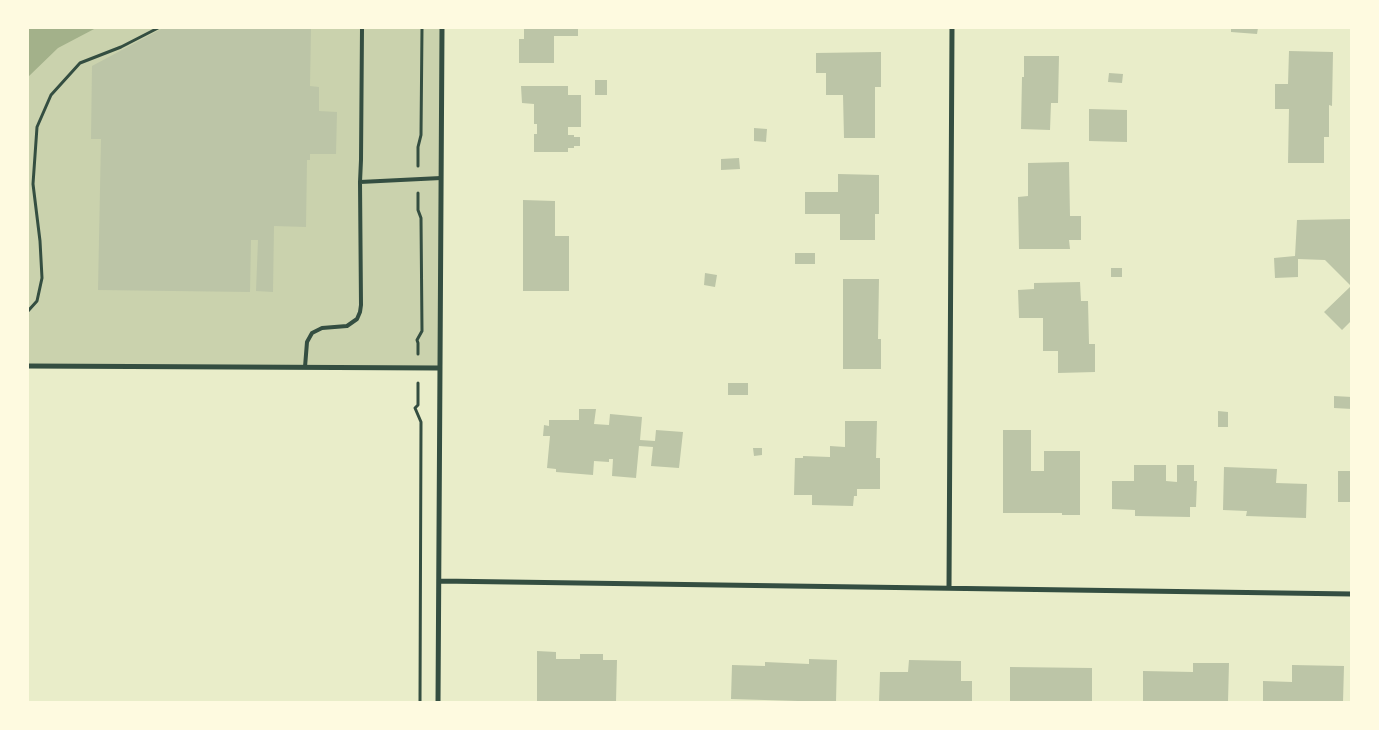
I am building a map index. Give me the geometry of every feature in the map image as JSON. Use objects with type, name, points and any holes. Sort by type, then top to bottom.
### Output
[{"type":"street","points":[[438,702],[442,28]]},
{"type":"street","points":[[949,588],[952,28]]},
{"type":"street","points":[[28,366],[439,368]]},
{"type":"street","points":[[439,581],[1352,594]]},
{"type":"lane","points":[[305,367],[306,342],[312,333],[322,328],[347,326],[357,319],[360,312],[362,28]]},
{"type":"lane","points":[[360,182],[441,178]]},
{"type":"path","points":[[28,311],[37,301],[42,278],[40,241],[33,184],[37,127],[51,96],[80,63],[121,47],[158,28]]},
{"type":"shaded area","points":[[28,28],[442,28],[439,368],[28,366]]},
{"type":"shaded area","points":[[28,28],[96,28],[58,48],[28,77]]},
{"type":"building","points":[[163,28],[311,28],[310,86],[319,87],[319,111],[337,112],[336,154],[310,154],[310,160],[307,160],[306,227],[274,226],[273,292],[256,291],[258,240],[251,240],[250,292],[98,290],[101,139],[91,139],[92,66]]},
{"type":"building","points":[[524,28],[578,28],[578,36],[554,36],[554,63],[519,63],[519,39],[524,39]]},
{"type":"building","points":[[1231,28],[1258,28],[1257,34],[1231,32]]},
{"type":"building","points":[[1289,51],[1333,52],[1332,106],[1329,105],[1329,137],[1324,137],[1324,163],[1288,163],[1289,109],[1275,109],[1275,84],[1288,84]]},
{"type":"building","points":[[881,52],[881,87],[875,87],[875,138],[844,138],[843,95],[826,95],[826,73],[816,73],[816,53]]},
{"type":"building","points":[[1024,56],[1059,56],[1058,103],[1051,103],[1050,130],[1021,129]]},
{"type":"building","points":[[1109,73],[1123,74],[1122,83],[1108,82]]},
{"type":"building","points":[[595,80],[607,80],[607,95],[595,95]]},
{"type":"building","points":[[521,86],[568,86],[568,95],[581,95],[581,127],[568,127],[568,135],[580,137],[580,146],[568,148],[568,152],[534,152],[534,134],[537,134],[537,124],[534,124],[534,104],[522,103]]},
{"type":"building","points":[[1089,109],[1127,110],[1127,142],[1089,141]]},
{"type":"building","points":[[754,128],[767,129],[766,142],[754,141]]},
{"type":"building","points":[[739,158],[740,169],[721,170],[721,159]]},
{"type":"building","points":[[1069,162],[1070,216],[1081,216],[1081,240],[1069,240],[1070,249],[1019,249],[1018,197],[1028,196],[1028,163]]},
{"type":"building","points":[[838,174],[879,175],[879,214],[875,214],[875,240],[840,240],[840,214],[805,214],[805,192],[838,192]]},
{"type":"building","points":[[523,200],[555,201],[555,236],[569,236],[569,291],[523,291]]},
{"type":"building","points":[[1352,219],[1352,320],[1342,330],[1324,312],[1351,286],[1325,260],[1298,259],[1298,277],[1275,278],[1274,258],[1295,256],[1297,220]]},
{"type":"building","points":[[795,253],[815,253],[815,264],[795,264]]},
{"type":"building","points":[[1111,268],[1122,268],[1122,277],[1111,277]]},
{"type":"building","points":[[705,273],[717,275],[715,287],[704,285]]},
{"type":"building","points":[[843,279],[879,279],[878,339],[881,339],[881,369],[843,369]]},
{"type":"building","points":[[1080,282],[1081,301],[1088,301],[1089,344],[1095,344],[1095,372],[1058,373],[1058,351],[1043,351],[1043,318],[1019,318],[1018,290],[1034,289],[1034,283]]},
{"type":"building","points":[[728,383],[748,383],[748,395],[728,395]]},
{"type":"building","points":[[1334,396],[1352,397],[1352,409],[1334,408]]},
{"type":"building","points":[[579,409],[596,409],[594,424],[609,425],[610,414],[642,417],[640,440],[655,441],[656,430],[683,432],[679,468],[651,466],[653,447],[639,446],[636,478],[612,476],[613,459],[609,459],[609,462],[594,461],[593,475],[556,472],[556,469],[547,468],[550,436],[543,436],[544,425],[549,426],[549,420],[579,420]]},
{"type":"building","points":[[1218,411],[1228,412],[1228,427],[1218,427]]},
{"type":"building","points":[[845,421],[877,421],[876,458],[880,458],[880,489],[857,489],[857,496],[854,496],[853,506],[812,505],[812,495],[794,495],[795,458],[803,458],[803,456],[830,457],[830,446],[845,447]]},
{"type":"building","points":[[1003,430],[1031,430],[1031,471],[1044,471],[1044,451],[1080,451],[1080,515],[1062,515],[1062,513],[1003,513]]},
{"type":"building","points":[[753,448],[762,448],[762,455],[754,456]]},
{"type":"building","points":[[1134,465],[1166,465],[1166,481],[1177,482],[1177,465],[1194,465],[1194,481],[1197,481],[1196,507],[1190,507],[1190,517],[1135,516],[1135,510],[1112,509],[1112,481],[1134,481]]},
{"type":"building","points":[[1224,467],[1277,469],[1276,483],[1307,484],[1306,518],[1246,516],[1247,511],[1223,510]]},
{"type":"building","points":[[1338,471],[1352,471],[1352,502],[1338,502]]},
{"type":"building","points":[[537,651],[556,652],[556,659],[580,659],[580,654],[603,654],[603,660],[617,660],[616,702],[537,702]]},
{"type":"building","points":[[809,659],[837,660],[836,702],[731,699],[732,665],[765,666],[765,662],[809,664]]},
{"type":"building","points":[[909,660],[961,661],[961,681],[972,681],[972,702],[879,702],[880,672],[908,672]]},
{"type":"building","points":[[1193,663],[1229,663],[1228,702],[1143,702],[1143,671],[1193,672]]},
{"type":"building","points":[[1292,665],[1344,666],[1343,702],[1263,702],[1263,681],[1292,682]]},
{"type":"building","points":[[1010,667],[1092,668],[1092,702],[1010,702]]}]
